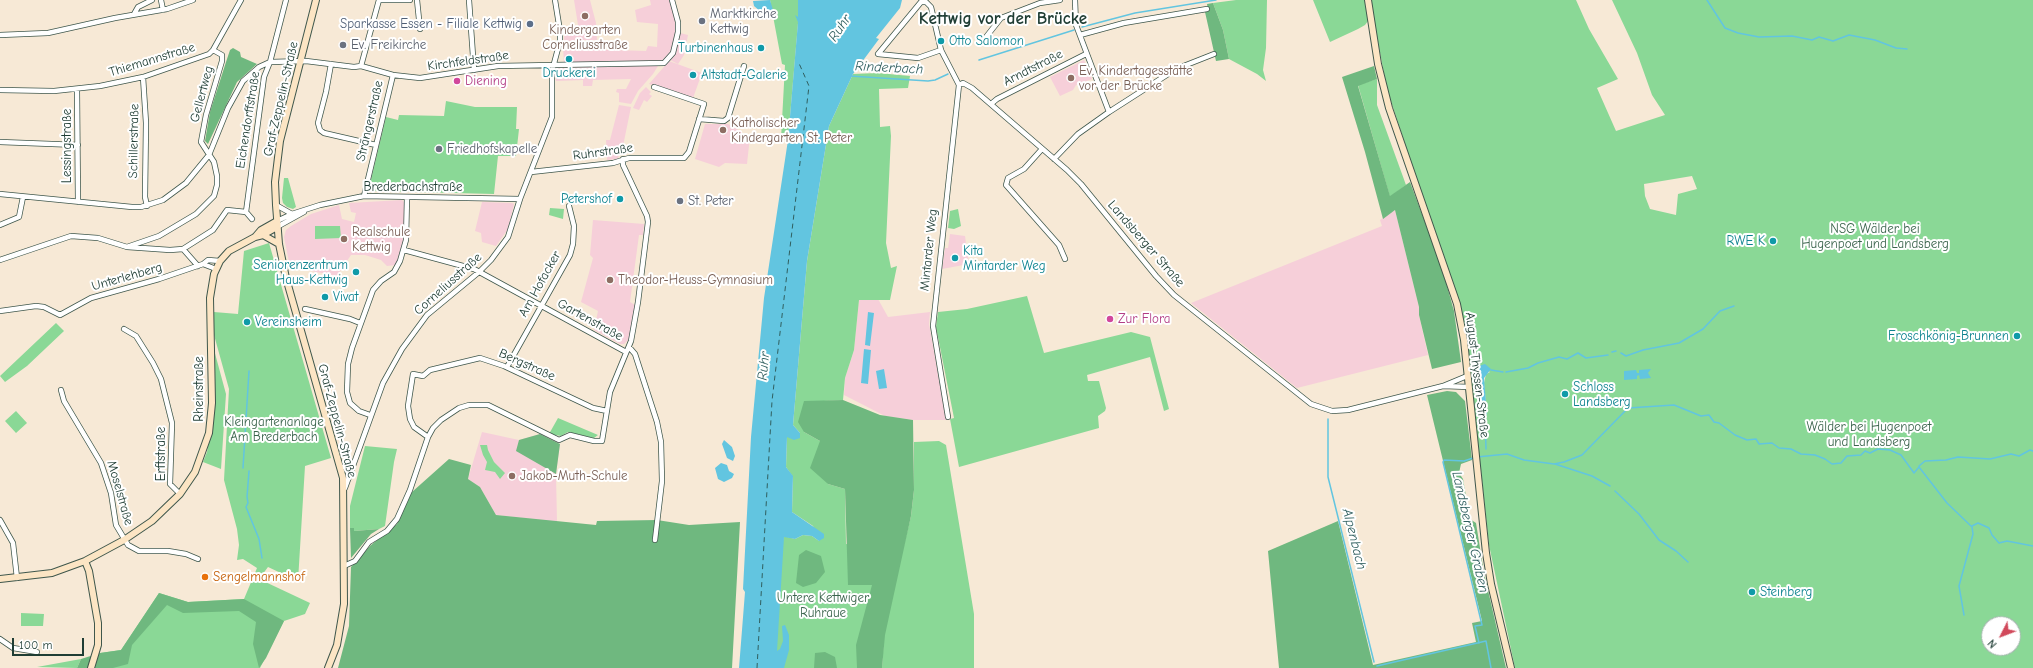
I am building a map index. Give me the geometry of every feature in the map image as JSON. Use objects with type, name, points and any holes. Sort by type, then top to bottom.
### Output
[{"type":"main road","name":"Graf-Zeppelin-Straße","points":[[316,0],[280,141],[275,182],[279,244],[296,313],[341,468],[344,489],[342,624],[337,645],[328,668]]},
{"type":"main road","name":"August-Thyssen-Straße","points":[[1368,0],[1378,64],[1389,108],[1457,304],[1464,340],[1486,553],[1491,584],[1510,668]]},
{"type":"main road","name":"Rheinstraße","points":[[0,579],[52,573],[85,561],[124,540],[152,521],[180,494],[195,472],[209,433],[212,403],[210,298],[216,269],[220,261],[229,251],[255,237],[263,235],[277,224]]},
{"type":"main road","name":"Rheinstraße","points":[[255,237],[261,230],[277,224]]},
{"type":"main road","points":[[263,235],[279,244]]},
{"type":"main road","points":[[85,561],[89,571],[98,623],[98,645],[91,668]]},
{"type":"street","points":[[134,14],[138,7],[152,0]]},
{"type":"street","points":[[161,0],[163,10]]},
{"type":"street","points":[[0,36],[48,33],[134,14],[163,10],[193,0]]},
{"type":"street","name":"Gellertweg","points":[[209,155],[201,142],[206,115],[222,61],[222,55],[213,50],[241,0]]},
{"type":"street","name":"Eichendorffstraße","points":[[246,212],[264,77],[270,62],[286,0]]},
{"type":"street","points":[[361,66],[380,0],[410,0]]},
{"type":"street","points":[[417,0],[420,28]]},
{"type":"street","points":[[470,0],[474,70]]},
{"type":"street","name":"Corneliusstraße","points":[[344,489],[370,415],[389,372],[418,326],[428,314],[479,272],[491,260],[508,236],[520,198],[552,117],[552,71],[560,41],[560,31],[555,0]]},
{"type":"street","name":"Kirchfeldstraße","points":[[270,62],[300,60],[354,67],[361,66],[393,74],[426,78],[498,66],[664,63],[673,53],[678,32],[678,22],[672,0]]},
{"type":"street","points":[[986,37],[1001,18],[1040,2],[1060,0]]},
{"type":"street","points":[[1075,0],[1075,16],[1078,31],[1109,112]]},
{"type":"street","points":[[941,50],[918,58],[878,54],[921,1],[926,2],[932,7],[941,50],[959,85]]},
{"type":"street","points":[[1078,31],[1207,9]]},
{"type":"street","name":"Thiemannstraße","points":[[0,90],[77,90],[124,82],[209,54],[213,50]]},
{"type":"street","name":"Arndtstraße","points":[[991,104],[1086,54]]},
{"type":"street","points":[[1054,159],[1078,134],[1109,112],[1170,72],[1196,60],[1214,54]]},
{"type":"street","points":[[0,194],[132,207],[154,204],[175,193],[186,184],[209,155],[236,92],[250,75],[270,62]]},
{"type":"street","points":[[331,64],[318,123],[320,130],[324,133],[376,145]]},
{"type":"street","points":[[699,119],[724,121],[728,118],[744,66]]},
{"type":"street","name":"Strängerstraße","points":[[364,196],[393,74]]},
{"type":"street","name":"Schillerstraße","points":[[143,76],[146,123],[145,197],[147,206]]},
{"type":"street","name":"Landsberger Straße","points":[[959,85],[963,83],[972,88],[1042,148],[1081,184],[1164,285],[1311,404],[1332,410],[1348,410],[1443,386],[1467,376]]},
{"type":"street","name":"Mintarder Weg","points":[[948,417],[933,326],[959,85]]},
{"type":"street","name":"Ruhrstraße","points":[[531,172],[613,163],[629,158],[684,158],[689,152],[704,104],[654,88]]},
{"type":"street","name":"Lessingstraße","points":[[77,90],[78,202]]},
{"type":"street","points":[[0,142],[78,145]]},
{"type":"street","points":[[1042,148],[1024,169],[1008,178],[1006,185],[1059,245],[1065,259]]},
{"type":"street","points":[[127,247],[159,236],[196,214],[214,196],[217,185],[217,176],[214,162],[209,155]]},
{"type":"street","points":[[344,566],[355,561],[369,542],[377,535],[387,531],[397,519],[418,472],[428,437],[440,420],[451,412],[469,405],[481,404],[494,407],[559,440],[570,435],[594,441],[602,440],[606,411],[613,381],[629,347],[638,302],[648,222],[647,216],[623,165],[623,159]]},
{"type":"street","name":"Brederbachstraße","points":[[277,224],[292,214],[320,205],[364,196],[520,198]]},
{"type":"street","points":[[0,225],[19,217],[24,197]]},
{"type":"street","points":[[370,415],[353,408],[347,392],[348,364],[360,323],[373,290],[381,281],[394,272],[404,250],[406,240],[407,197]]},
{"type":"street","points":[[276,205],[292,214]]},
{"type":"street","name":"Am Hofacker","points":[[507,367],[564,266],[573,244],[574,226],[569,206]]},
{"type":"street","points":[[0,260],[67,236],[98,238],[127,247],[170,250],[183,249],[213,230],[227,210],[246,212],[252,220]]},
{"type":"street","name":"Brederbachstraße","points":[[277,224],[306,210]]},
{"type":"street","points":[[183,249],[201,265],[216,269]]},
{"type":"street","name":"Gartenstraße","points":[[404,250],[474,269],[626,352]]},
{"type":"street","name":"Unterlehberg","points":[[0,310],[36,306],[44,307],[60,315],[91,298],[160,279],[201,265],[208,260],[220,261]]},
{"type":"street","points":[[305,309],[350,319],[360,323]]},
{"type":"street","name":"Erftstraße","points":[[124,329],[136,336],[150,356],[161,379],[172,423],[170,484],[180,494]]},
{"type":"street","points":[[629,347],[636,354],[657,422],[661,442],[662,481],[655,540]]},
{"type":"street","name":"Bergstraße","points":[[428,437],[414,427],[410,419],[408,406],[413,374],[423,376],[430,370],[456,365],[480,358],[507,367],[593,408],[606,411]]},
{"type":"street","name":"Landsberger Straße","points":[[1443,386],[1469,387]]},
{"type":"street","name":"Moselstraße","points":[[61,390],[64,401],[101,463],[111,493],[116,525],[124,540]]},
{"type":"street","points":[[341,468],[352,463]]},
{"type":"street","points":[[0,520],[13,543],[17,578]]},
{"type":"street","points":[[124,540],[128,545],[139,551],[168,551],[186,554],[198,559]]},
{"type":"street","points":[[0,639],[14,648],[37,652]]},
{"type":"shaded area","points":[[574,0],[590,0],[596,23],[597,40],[582,40],[582,49],[646,51],[648,46],[657,47],[658,24],[637,22],[635,10],[651,5],[650,0],[670,0],[676,22],[674,45],[669,55],[664,61],[564,65],[563,44],[579,41],[564,41],[565,27],[578,25]]},
{"type":"shaded area","points":[[680,33],[688,35],[684,55],[678,64],[670,60],[678,45]]},
{"type":"shaded area","name":"Ev. Kindertagesstätte vor der Brücke","points":[[1084,60],[1092,79],[1076,85],[1073,90],[1060,96],[1050,77]]},
{"type":"shaded area","points":[[669,61],[702,73],[693,98],[649,84]]},
{"type":"shaded area","points":[[658,66],[638,91],[631,104],[619,102],[619,93],[616,92],[617,89],[626,89],[631,79],[593,80],[592,86],[583,86],[583,80],[556,81],[555,68]]},
{"type":"shaded area","points":[[646,87],[651,92],[649,94],[652,96],[647,102],[644,100],[639,110],[633,108],[640,93]]},
{"type":"shaded area","points":[[619,105],[631,107],[622,151],[617,159],[607,160],[606,140],[610,140]]},
{"type":"shaded area","points":[[705,124],[728,124],[742,132],[742,135],[750,136],[747,164],[725,163],[719,167],[695,159]]},
{"type":"shaded area","name":"Realschule Kettwig","points":[[402,200],[405,203],[403,242],[396,265],[387,266],[381,260],[365,255],[351,255],[337,276],[290,267],[284,237],[286,230],[311,214],[339,205],[342,219],[354,222],[356,213],[351,212],[349,203]]},
{"type":"shaded area","points":[[482,202],[514,204],[508,229],[496,246],[482,242],[481,233],[475,231]]},
{"type":"shaded area","points":[[1395,210],[1419,307],[1419,315],[1428,355],[1297,388],[1191,303],[1382,226],[1380,220]]},
{"type":"shaded area","name":"Theodor-Heuss-Gymnasium","points":[[593,220],[644,224],[643,235],[639,235],[630,302],[635,305],[629,339],[624,344],[620,344],[594,330],[598,311],[581,302],[593,258],[590,255]]},
{"type":"shaded area","points":[[950,234],[965,236],[969,264],[942,269],[945,248],[948,248]]},
{"type":"shaded area","points":[[878,299],[888,317],[930,312],[929,324],[947,420],[913,420],[885,416],[844,395],[845,378],[854,350],[859,300]]},
{"type":"shaded area","name":"Jakob-Muth-Schule","points":[[482,432],[519,440],[540,434],[560,444],[556,474],[557,522],[496,515],[480,487],[468,479]]},
{"type":"green space","points":[[770,0],[800,0],[788,140],[781,139],[785,65],[782,64]]},
{"type":"green space","points":[[1236,0],[1267,0],[1266,48],[1263,70],[1266,81],[1257,74],[1229,59],[1223,30],[1213,3]]},
{"type":"green space","points":[[1313,0],[1365,0],[1368,21],[1365,25],[1358,29],[1330,42]]},
{"type":"green space","name":"NSG Wälder bei Hugenpoet und Landsberg","points":[[1370,0],[1576,0],[1589,29],[1618,79],[1597,88],[1616,131],[1665,115],[1652,95],[1637,53],[1612,0],[2033,0],[2033,668],[1515,668],[1489,545],[1481,471],[1458,305],[1387,89]],"holes":[[[1692,176],[1697,189],[1678,194],[1676,215],[1650,209],[1645,196],[1644,184]],[[1479,366],[1490,372],[1486,374],[1484,383],[1487,414],[1485,416]]]},
{"type":"green space","points":[[1213,3],[1223,30],[1229,59],[1216,61],[1205,12],[1208,11],[1207,4]]},
{"type":"green space","points":[[233,48],[240,52],[241,57],[257,64],[237,82],[208,144],[205,141],[210,112],[230,50]]},
{"type":"green space","points":[[1374,66],[1377,79],[1358,86],[1390,196],[1410,182],[1442,268],[1454,311],[1461,362],[1432,369],[1419,315],[1419,307],[1395,210],[1383,219],[1365,152],[1342,77]]},
{"type":"green space","name":"Untere Kettwiger Ruhraue","points":[[878,73],[910,76],[908,88],[879,89],[880,127],[890,126],[891,136],[886,243],[891,268],[897,266],[890,300],[859,300],[854,350],[845,378],[843,400],[804,402],[804,432],[820,441],[828,484],[845,489],[846,544],[903,549],[911,516],[914,490],[914,442],[939,441],[946,445],[974,614],[974,668],[882,668],[884,637],[871,668],[757,668],[784,536],[795,539],[803,535],[812,536],[819,541],[813,526],[792,512],[793,477],[786,467],[787,437],[800,433],[793,425],[807,261],[829,126],[853,74]]},
{"type":"green space","points":[[1377,79],[1377,105],[1406,185],[1390,197],[1358,85]]},
{"type":"green space","points":[[446,101],[475,107],[517,107],[516,129],[519,129],[516,156],[498,156],[494,194],[370,191],[369,188],[386,117],[398,120],[399,115],[444,116]]},
{"type":"green space","points":[[284,178],[288,178],[296,207],[293,209],[287,207],[283,203]]},
{"type":"green space","points":[[550,208],[564,209],[563,219],[549,215]]},
{"type":"green space","points":[[958,209],[961,226],[954,229],[948,228],[950,211]]},
{"type":"green space","points":[[315,226],[340,226],[341,238],[315,239]]},
{"type":"green space","name":"Kleingartenanlage Am Brederbach","points":[[269,243],[331,458],[305,466],[298,581],[268,567],[259,579],[310,603],[305,614],[284,621],[260,668],[95,668],[100,653],[121,650],[159,593],[188,602],[244,599],[257,568],[243,559],[237,560],[239,545],[237,529],[224,480],[229,389],[214,335],[214,312],[238,314],[244,251]]},
{"type":"green space","points":[[1027,296],[1044,353],[1131,332],[1150,337],[1169,409],[1164,411],[1150,357],[1087,375],[1088,381],[1099,381],[1106,408],[1105,411],[1098,416],[1099,428],[959,467],[950,419],[954,418],[936,327],[938,312],[967,309]]},
{"type":"green space","points":[[56,323],[64,331],[27,366],[5,382],[0,376]]},
{"type":"green space","points":[[213,346],[226,394],[221,469],[203,462],[207,452],[214,412]]},
{"type":"green space","points":[[1447,391],[1456,392],[1465,401],[1472,460],[1461,464],[1459,473],[1463,479],[1470,519],[1476,523],[1484,573],[1506,668],[1279,668],[1268,551],[1338,521],[1373,665],[1476,642],[1472,623],[1482,621],[1427,395]]},
{"type":"green space","points":[[843,400],[880,415],[913,420],[914,490],[911,516],[885,635],[882,668],[857,668],[856,645],[872,585],[848,585],[845,489],[828,484],[810,468],[820,441],[804,432],[798,422],[804,401]]},
{"type":"green space","points":[[16,411],[27,423],[16,433],[5,421]]},
{"type":"green space","points":[[558,418],[598,435],[594,438],[568,432],[561,436],[549,434]]},
{"type":"green space","points":[[540,434],[560,444],[556,474],[516,451],[519,440]]},
{"type":"green space","points":[[480,445],[487,445],[494,462],[505,473],[500,479],[495,472],[485,470],[487,462]]},
{"type":"green space","points":[[365,446],[397,449],[385,526],[379,529],[354,531],[354,528],[350,528],[350,506]]},
{"type":"green space","points":[[449,459],[471,465],[468,479],[480,487],[496,515],[596,525],[597,521],[657,520],[689,525],[740,522],[732,668],[338,668],[349,626],[351,567],[371,545],[397,524],[412,492]]},
{"type":"green space","points":[[350,528],[354,528],[354,531],[379,529],[371,534],[351,558]]},
{"type":"green space","points":[[806,550],[821,556],[825,572],[816,583],[803,587],[796,583],[799,555]]},
{"type":"green space","points":[[159,593],[188,602],[244,599],[284,621],[266,658],[259,668],[253,644],[256,622],[239,611],[183,613],[167,605],[132,645],[128,664],[113,668],[77,668],[81,659],[100,653],[121,650]]},
{"type":"green space","points":[[21,613],[44,614],[43,626],[21,626]]},
{"type":"green space","points":[[825,652],[835,657],[837,668],[814,668],[815,653]]},
{"type":"green space","points":[[81,659],[77,668],[37,667]]},
{"type":"water","points":[[770,0],[773,10],[761,12],[754,6],[753,1]]},
{"type":"water","name":"Ruhr","points":[[798,0],[902,0],[900,8],[876,38],[879,39],[853,74],[829,126],[807,261],[793,425],[800,433],[800,438],[794,440],[787,437],[786,467],[793,476],[792,512],[824,534],[824,538],[819,541],[812,536],[803,535],[795,539],[784,537],[777,651],[780,649],[783,641],[782,626],[785,625],[789,635],[789,650],[784,668],[739,668],[745,592],[743,589],[751,437],[764,298],[788,140],[798,22],[795,15],[798,17]]},
{"type":"water","points":[[868,312],[874,313],[870,346],[865,345]]},
{"type":"water","points":[[864,349],[871,350],[868,384],[861,383]]},
{"type":"water","points":[[1485,364],[1491,369],[1484,378],[1487,414],[1485,416],[1481,412],[1476,371],[1479,366]]},
{"type":"water","points":[[884,369],[887,388],[879,389],[876,371]]},
{"type":"water","points":[[1651,369],[1648,373],[1651,378],[1640,379],[1639,375],[1637,376],[1637,379],[1624,380],[1624,371],[1636,370],[1637,373],[1639,373],[1639,370]]},
{"type":"water","points":[[724,440],[732,447],[735,456],[733,461],[727,458],[722,444]]},
{"type":"water","points":[[721,463],[727,465],[729,471],[734,474],[732,478],[724,482],[718,479],[715,468]]},
{"type":"waterway","name":"Rinderbach","points":[[1082,27],[1135,13],[1216,0]]},
{"type":"waterway","points":[[1707,0],[1725,28],[1738,33],[1759,37],[1792,36],[1812,40],[1819,37],[1833,41],[1849,35],[1875,40],[1896,48],[1907,49]]},
{"type":"waterway","name":"Rinderbach","points":[[979,60],[1074,30]]},
{"type":"waterway","name":"Rinderbach","points":[[850,76],[928,81],[935,80],[948,74]]},
{"type":"waterway","points":[[1621,353],[1626,356],[1643,350],[1679,343],[1703,329],[1720,311],[1734,306]]},
{"type":"waterway","points":[[1612,352],[1616,351]]},
{"type":"waterway","points":[[1506,372],[1528,368],[1538,363],[1559,357],[1567,359],[1578,353],[1586,358],[1608,355]]},
{"type":"waterway","points":[[1491,370],[1503,372]]},
{"type":"waterway","points":[[243,468],[249,371]]},
{"type":"waterway","name":"Landsberger Graben","points":[[1477,457],[1507,454],[1524,460],[1554,464],[1564,462],[1582,455],[1628,408],[1674,405],[1701,416],[1709,415],[1714,422],[1719,423],[1735,435],[1747,440],[1756,439],[1759,444],[1772,443],[1779,448],[1791,449],[1801,454],[1815,455],[1832,464],[1841,463],[1847,456],[1861,455],[1865,451],[1870,453],[1878,449],[1890,450],[1901,455],[1914,473],[1919,467],[1947,503],[1972,527]]},
{"type":"waterway","points":[[1485,416],[1486,449]]},
{"type":"waterway","name":"Alpenbach","points":[[1328,419],[1328,477],[1374,662]]},
{"type":"waterway","points":[[1919,466],[1925,461],[1946,460],[1958,457],[1990,459],[2011,454],[2019,456],[2030,450],[2033,451]]},
{"type":"waterway","name":"Landsberger Graben","points":[[1473,458],[1464,461],[1444,460],[1443,462],[1482,625],[1475,626],[1479,643]]},
{"type":"waterway","points":[[1555,464],[1592,476],[1610,486]]},
{"type":"waterway","points":[[249,471],[248,503],[246,507],[259,539],[262,558]]},
{"type":"waterway","points":[[1615,491],[1639,514],[1659,540],[1676,551],[1688,562]]},
{"type":"waterway","name":"Landsberger Graben","points":[[1972,526],[1978,523],[1989,528],[1992,535],[1999,543],[2007,541],[2033,546]]},
{"type":"waterway","points":[[1964,615],[1959,586],[1973,534],[1972,527]]},
{"type":"waterway","name":"Alpenbach","points":[[1377,666],[1486,641],[1491,668]]},
{"type":"ferry route","points":[[757,668],[772,401],[809,86],[798,61]]},
{"type":"place","name":"Kindergarten Corneliusstraße","points":[[585,16]]},
{"type":"place","name":"Marktkirche Kettwig","points":[[702,21]]},
{"type":"place","name":"Sparkasse Essen - Filiale Kettwig","points":[[530,24]]},
{"type":"place","name":"Otto Salomon","points":[[941,41]]},
{"type":"place","name":"Ev. Freikirche","points":[[343,45]]},
{"type":"place","name":"Turbinenhaus","points":[[761,48]]},
{"type":"place","name":"Druckerei","points":[[569,59]]},
{"type":"place","name":"Altstadt-Galerie","points":[[693,75]]},
{"type":"place","name":"Ev. Kindertagesstätte vor der Brücke","points":[[1071,78]]},
{"type":"place","name":"Diening","points":[[457,81]]},
{"type":"place","name":"Katholischer Kindergarten St. Peter","points":[[723,130]]},
{"type":"place","name":"Friedhofskapelle","points":[[439,149]]},
{"type":"place","name":"Petershof","points":[[620,199]]},
{"type":"place","name":"St. Peter","points":[[680,201]]},
{"type":"place","name":"Realschule Kettwig","points":[[344,239]]},
{"type":"place","name":"RWE K","points":[[1773,241]]},
{"type":"place","name":"Kita Mintarder Weg","points":[[955,258]]},
{"type":"place","name":"Seniorenzentrum Haus-Kettwig","points":[[356,272]]},
{"type":"place","name":"Theodor-Heuss-Gymnasium","points":[[610,280]]},
{"type":"place","name":"Vivat","points":[[325,297]]},
{"type":"place","name":"Zur Flora","points":[[1110,319]]},
{"type":"place","name":"Vereinsheim","points":[[247,322]]},
{"type":"place","name":"Froschkönig-Brunnen","points":[[2017,336]]},
{"type":"place","name":"Schloss Landsberg","points":[[1565,394]]},
{"type":"place","name":"Jakob-Muth-Schule","points":[[512,476]]},
{"type":"place","name":"Sengelmannshof","points":[[205,577]]},
{"type":"place","name":"Steinberg","points":[[1752,592]]},
{"type":"district","name":"Kettwig vor der Brücke","points":[[1003,19]]},
{"type":"park label","name":"Wälder bei Hugenpoet und Landsberg","points":[[1869,434]]}]
